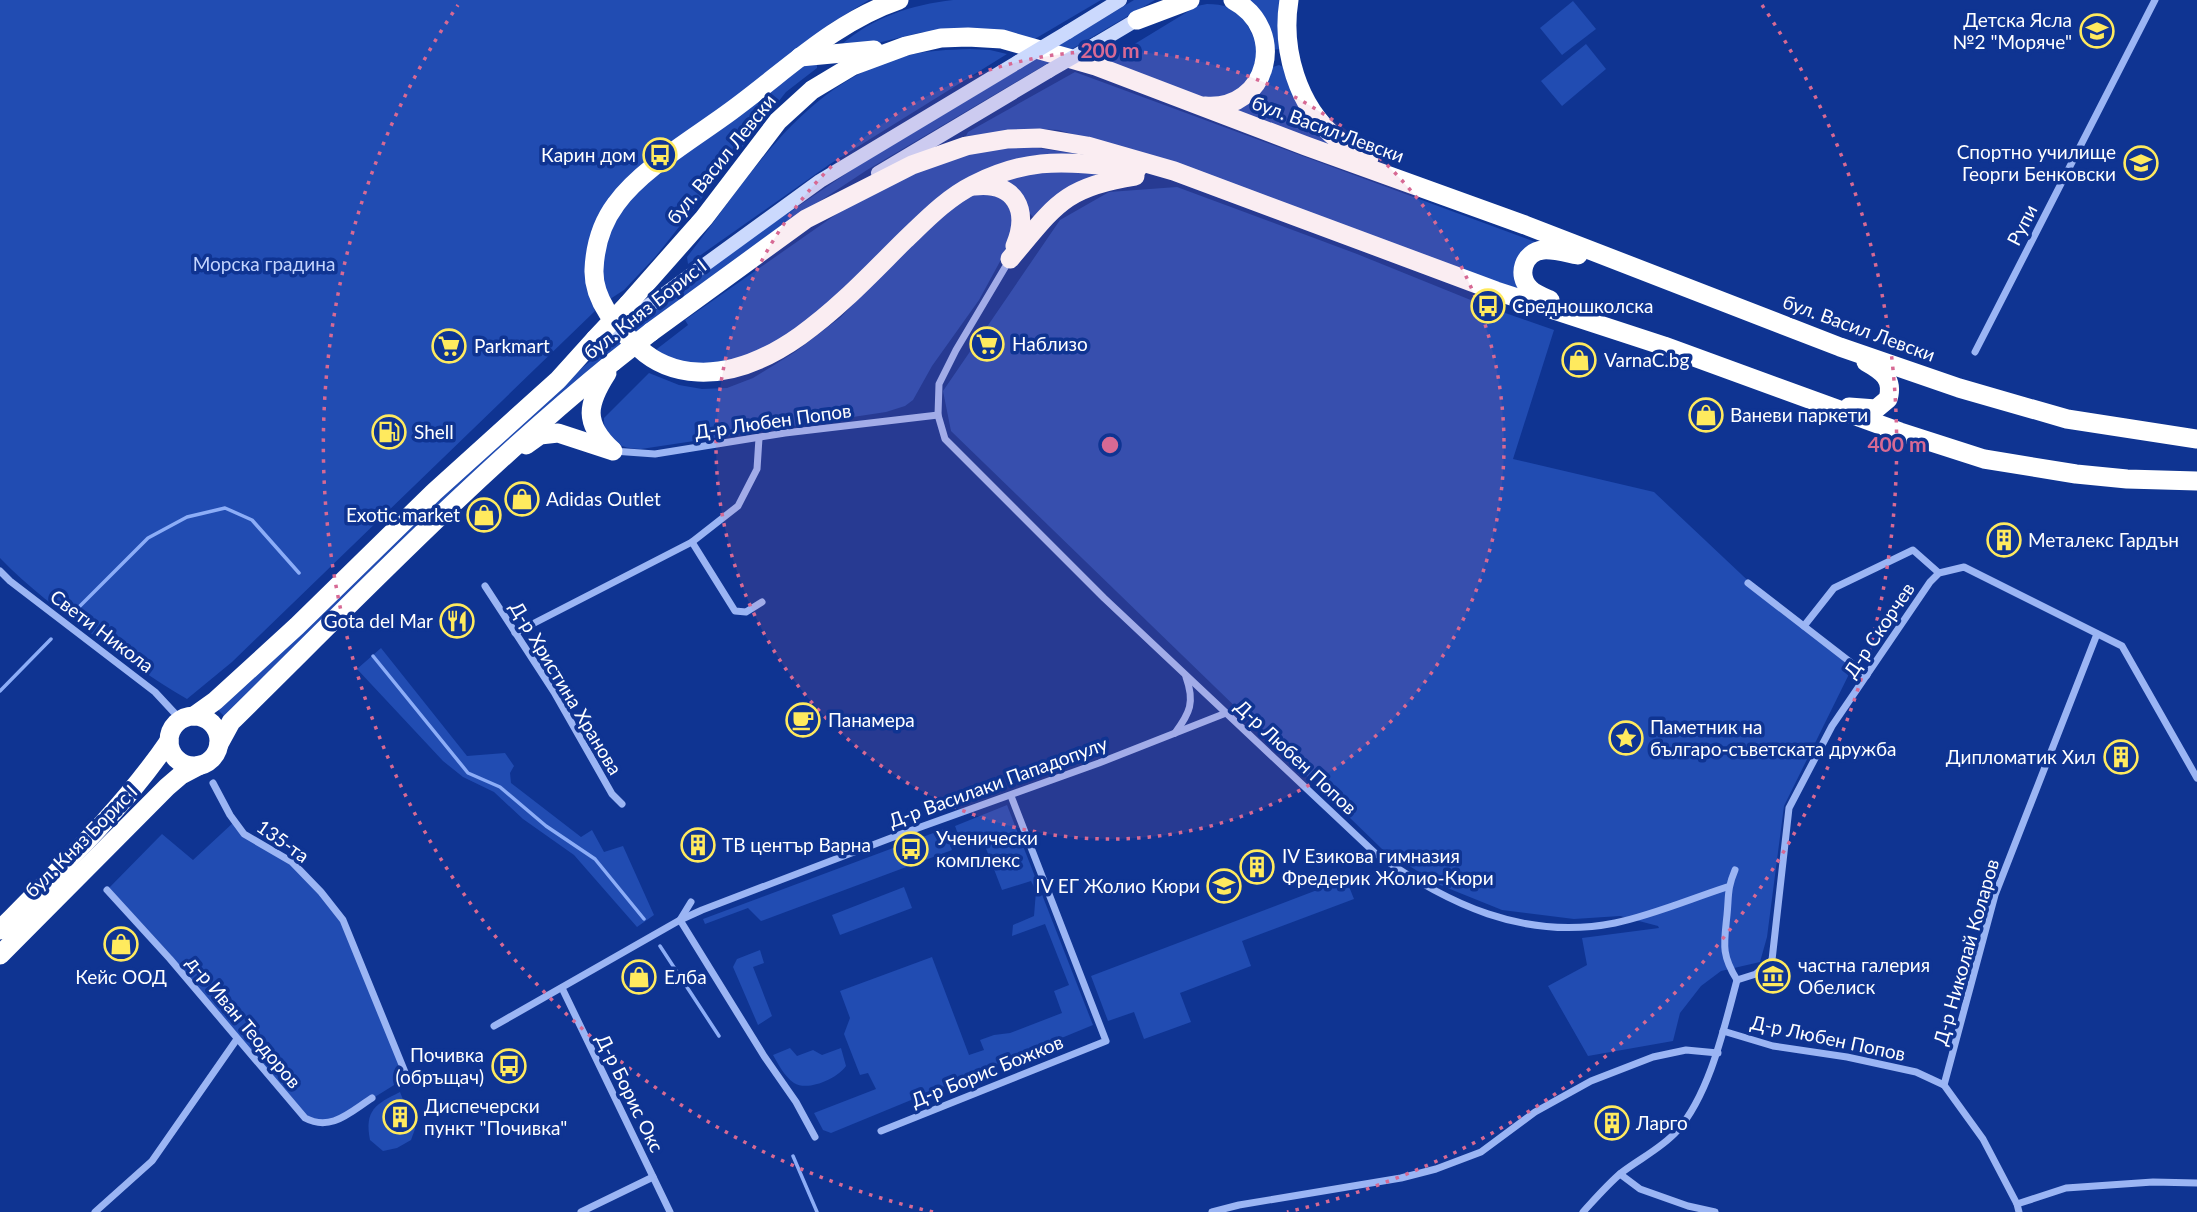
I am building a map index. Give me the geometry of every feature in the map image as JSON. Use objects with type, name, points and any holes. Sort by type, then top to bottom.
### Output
[{"type":"highway","points":[[899,0],[865,13],[831,33],[771,82],[626,191],[607,217],[596,245],[595,288],[601,303],[631,341],[648,355],[668,367],[698,372],[722,371],[759,359],[828,314],[932,214],[969,187],[1015,167],[1047,162],[1174,171]]},
{"type":"highway","points":[[1137,20],[1190,0]]},
{"type":"highway","points":[[1200,106],[1217,107],[1233,102],[1248,91],[1262,73],[1266,59],[1263,36],[1248,11],[1233,0]]},
{"type":"highway","points":[[1289,0],[1286,34],[1290,61],[1301,90],[1318,118],[1335,138],[1346,146],[1413,183]]},
{"type":"highway","name":"бул. Васил Левски","points":[[188,718],[215,701],[279,643],[434,492],[633,309],[778,121],[799,101],[830,78],[852,66],[906,46],[941,38],[968,37],[1020,43],[1096,66],[1306,146],[1413,183],[1840,347],[1959,388],[2067,419],[2197,439]]},
{"type":"highway","points":[[800,57],[906,46]]},
{"type":"highway","points":[[806,219],[926,159],[953,149],[1000,140],[1040,138],[1072,142],[1174,171],[1496,291],[1590,321],[1900,432],[1984,459],[2076,474],[2197,481]]},
{"type":"highway","points":[[1010,259],[1051,210],[1062,200],[1085,187],[1136,176],[1202,181]]},
{"type":"highway","points":[[969,187],[988,184],[1000,187],[1018,204],[1022,228],[1010,259]]},
{"type":"highway","name":"бул. Княз Борис I","points":[[219,744],[230,722],[484,473],[538,424],[651,332],[806,219]]},
{"type":"highway","points":[[1590,321],[1530,289],[1523,277],[1524,262],[1530,255],[1544,250],[1613,260]]},
{"type":"highway","points":[[1830,406],[1876,409],[1888,399],[1891,390],[1884,373],[1840,347]]},
{"type":"highway","points":[[613,362],[595,393],[590,411],[597,434],[613,451]]},
{"type":"highway","points":[[484,473],[540,435],[550,433],[566,435],[613,451]]},
{"type":"highway","points":[[201,717],[213,724],[217,730],[219,744],[213,758],[200,765],[192,766],[178,761],[169,741],[175,725],[188,718],[201,717]]},
{"type":"highway","name":"бул. Княз Борис I","points":[[0,930],[115,809],[154,764],[169,741]]},
{"type":"highway","name":"бул. Княз Борис I","points":[[0,955],[167,788],[181,775],[200,765]]},
{"type":"main road","name":"бул. Княз Борис I","points":[[633,309],[820,181],[1120,0]]},
{"type":"main road","name":"бул. Княз Борис I","points":[[806,219],[953,127],[1171,0]]},
{"type":"street","name":"Рупи","points":[[1975,352],[2155,0]]},
{"type":"street","name":"Д-р Любен Попов","points":[[1010,259],[943,374],[938,393],[939,415],[946,439],[1073,569],[1374,853],[1441,896],[1485,914],[1538,925],[1584,927],[1615,922],[1727,887]]},
{"type":"street","name":"Д-р Любен Попов","points":[[613,451],[655,454],[939,415]]},
{"type":"street","points":[[516,633],[692,542],[738,506],[757,469],[759,438]]},
{"type":"street","points":[[692,542],[734,611],[746,612],[762,602]]},
{"type":"street","points":[[1804,626],[1834,588],[1913,550],[1939,573]]},
{"type":"street","name":"Д-р Скорчев","points":[[1737,980],[1756,974],[1772,960],[1789,808],[1832,726],[1930,582],[1939,573],[1964,567],[2122,646],[2197,778]]},
{"type":"street","name":"Свети Никола","points":[[0,571],[188,718]]},
{"type":"street","points":[[1748,583],[1867,675]]},
{"type":"street","name":"Д-р Христина Хранова","points":[[485,586],[554,692],[612,794],[622,804]]},
{"type":"street","name":"Д-р Николай Коларов","points":[[1944,1085],[1995,895],[2097,634]]},
{"type":"street","points":[[1175,734],[1186,719],[1192,694],[1185,673]]},
{"type":"street","name":"Д-р Василаки Пападопулу","points":[[494,1026],[680,920],[1226,713]]},
{"type":"street","name":"135-та","points":[[214,783],[230,815],[244,834],[292,862],[343,920],[407,1077]]},
{"type":"street","name":"Д-р Борис Божков","points":[[881,1131],[1105,1041],[1011,796]]},
{"type":"street","points":[[1583,1212],[1620,1174],[1676,1132],[1701,1090],[1718,1053],[1737,980],[1729,967],[1723,943],[1728,912],[1727,887],[1735,870]]},
{"type":"street","name":"д-р Иван Теодоров","points":[[107,890],[170,959],[305,1118],[316,1124],[333,1122],[372,1098]]},
{"type":"street","points":[[691,902],[680,920],[764,1056],[796,1102],[815,1137]]},
{"type":"street","name":"Д-р Борис Окс","points":[[562,988],[670,1212]]},
{"type":"street","name":"Д-р Любен Попов","points":[[1723,1031],[1773,1046],[1847,1057],[1916,1072],[1944,1085]]},
{"type":"street","points":[[95,1212],[152,1161],[237,1039]]},
{"type":"street","points":[[1212,1212],[1401,1178],[1436,1169],[1481,1152],[1535,1112],[1591,1081],[1653,1057],[1686,1050],[1718,1053]]},
{"type":"street","points":[[1944,1085],[1983,1139],[2018,1208],[2066,1188],[2153,1182],[2197,1183]]},
{"type":"street","points":[[1620,1174],[1640,1189],[1688,1206],[1715,1212]]},
{"type":"street","points":[[581,1212],[653,1177]]},
{"type":"green space","name":"Морска градина","points":[[0,0],[869,0],[828,25],[771,74],[619,189],[591,302],[595,311],[232,662],[187,699],[68,617],[0,558]]},
{"type":"green space","points":[[953,0],[1101,0],[1033,40],[923,32],[840,52],[841,45],[853,35],[879,20],[922,5]]},
{"type":"green space","points":[[1134,0],[1155,0],[867,170],[808,209],[638,332],[227,719],[217,709],[583,367],[725,256],[856,167]]},
{"type":"green space","points":[[1243,0],[1283,0],[1281,49],[1270,50]]},
{"type":"green space","points":[[1573,1],[1596,29],[1562,55],[1540,28]]},
{"type":"green space","points":[[1207,4],[1228,7],[1235,11],[1250,30],[1259,49],[1248,86],[1210,102],[1105,62],[1197,6]]},
{"type":"green space","points":[[1586,44],[1606,69],[1562,106],[1541,81]]},
{"type":"green space","points":[[970,49],[1007,54],[830,164],[688,264],[687,257],[756,166],[808,110],[837,87],[870,69],[906,56],[930,51]]},
{"type":"green space","points":[[810,61],[817,63],[817,68],[786,92],[656,256],[624,290],[607,301],[600,276],[606,233],[615,218],[643,185]]},
{"type":"green space","points":[[1279,65],[1285,68],[1335,148],[1236,112],[1236,107],[1263,86],[1273,67]]},
{"type":"green space","points":[[1075,72],[1538,243],[1521,292],[1094,140],[1058,130],[1039,129],[966,136],[968,132]]},
{"type":"green space","points":[[1031,147],[1091,156],[1039,155],[1015,159],[886,250],[783,342],[708,370],[653,352],[688,325],[685,320],[841,211],[898,179],[978,150]]},
{"type":"green space","points":[[1027,169],[1100,173],[1033,217],[998,180]]},
{"type":"green space","points":[[1177,187],[1554,330],[1513,459],[1654,492],[1759,591],[1854,664],[1784,806],[1767,937],[1760,962],[1721,971],[1701,986],[1680,1013],[1673,1041],[1588,1056],[1548,986],[1587,965],[1582,938],[1659,928],[1658,926],[1620,916],[1574,919],[1502,910],[1440,885],[1382,849],[951,431],[943,391],[1060,220],[1109,192]]},
{"type":"green space","points":[[974,193],[1000,197],[1010,208],[1015,234],[979,300],[932,366],[913,400],[905,406],[886,412],[641,449],[620,445],[610,438],[604,426],[604,418],[649,373],[679,385],[702,389],[727,388],[753,378],[795,352],[841,317],[932,221]]},
{"type":"green space","points":[[381,648],[467,756],[505,753],[514,766],[510,773],[511,783],[581,837],[592,830],[604,852],[623,846],[654,915],[637,927],[574,855],[523,819],[494,792],[463,777],[443,761],[357,669]]},
{"type":"green space","points":[[1007,805],[1093,1025],[831,1133],[823,1130],[814,1113],[876,1089],[868,1073],[860,1075],[844,1034],[850,1018],[840,991],[932,957],[969,1055],[984,1050],[980,1040],[1010,1033],[1062,1013],[1054,991],[1069,985],[1045,924],[1012,936],[1013,925],[1034,916],[1036,891],[1031,881],[1002,890],[982,838],[962,845],[955,826]]},
{"type":"green space","points":[[235,821],[244,834],[292,862],[343,920],[407,1077],[333,1123],[305,1118],[107,890],[162,834],[193,860]]},
{"type":"green space","points":[[944,829],[952,850],[761,921],[748,908],[705,924],[703,919]]},
{"type":"green space","points":[[1346,879],[1354,899],[1242,941],[1251,966],[1180,993],[1191,1022],[1144,1039],[1134,1012],[1108,1021],[1091,976]]},
{"type":"green space","points":[[904,887],[912,908],[840,935],[832,915]]},
{"type":"green space","points":[[760,950],[764,963],[753,967],[772,1016],[758,1025],[733,967],[737,959]]},
{"type":"green space","points":[[790,1048],[797,1056],[813,1050],[822,1055],[841,1048],[846,1066],[822,1082],[800,1085],[788,1077],[773,1055]]},
{"type":"green space","points":[[400,1092],[415,1129],[411,1140],[397,1148],[383,1151],[370,1140],[371,1115],[384,1100]]},
{"type":"waterway","points":[[78,608],[148,538],[187,517],[225,508],[252,520],[299,573]]},
{"type":"waterway","points":[[0,691],[51,639]]},
{"type":"waterway","points":[[373,656],[468,773],[500,787],[546,826],[595,859],[644,919]]},
{"type":"waterway","points":[[660,946],[719,1036]]},
{"type":"waterway","points":[[793,1156],[817,1212]]},
{"type":"place","name":"Детска Ясла №2 \"Моряче\"","points":[[2097,31]]},
{"type":"place","name":"Карин дом","points":[[660,155]]},
{"type":"place","name":"Спортно училище Георги Бенковски","points":[[2141,163]]},
{"type":"place","name":"Средношколска","points":[[1488,306]]},
{"type":"place","name":"Наблизо","points":[[987,344]]},
{"type":"place","name":"Parkmart","points":[[449,346]]},
{"type":"place","name":"VarnaC.bg","points":[[1579,360]]},
{"type":"place","name":"Ваневи паркети","points":[[1706,415]]},
{"type":"place","name":"Shell","points":[[389,432]]},
{"type":"place","name":"Adidas Outlet","points":[[522,499]]},
{"type":"place","name":"Exotic market","points":[[484,515]]},
{"type":"place","name":"Металекс Гардън","points":[[2004,540]]},
{"type":"place","name":"Gota del Mar","points":[[457,621]]},
{"type":"place","name":"Панамера","points":[[803,720]]},
{"type":"place","name":"Паметник на българо-съветската дружба","points":[[1626,738]]},
{"type":"place","name":"Дипломатик Хил","points":[[2121,757]]},
{"type":"place","name":"ТВ център Варна","points":[[698,845]]},
{"type":"place","name":"Ученически комплекс","points":[[911,849]]},
{"type":"place","name":"IV Езикова гимназия Фредерик Жолио-Кюри","points":[[1257,867]]},
{"type":"place","name":"IV ЕГ Жолио Кюри","points":[[1224,886]]},
{"type":"place","name":"Кейс ООД","points":[[121,944]]},
{"type":"place","name":"частна галерия Обелиск","points":[[1773,976]]},
{"type":"place","name":"Елба","points":[[639,977]]},
{"type":"place","name":"Почивка (обръщач)","points":[[509,1066]]},
{"type":"place","name":"Диспечерски пункт \"Почивка\"","points":[[400,1117]]},
{"type":"place","name":"Ларго","points":[[1612,1123]]}]
